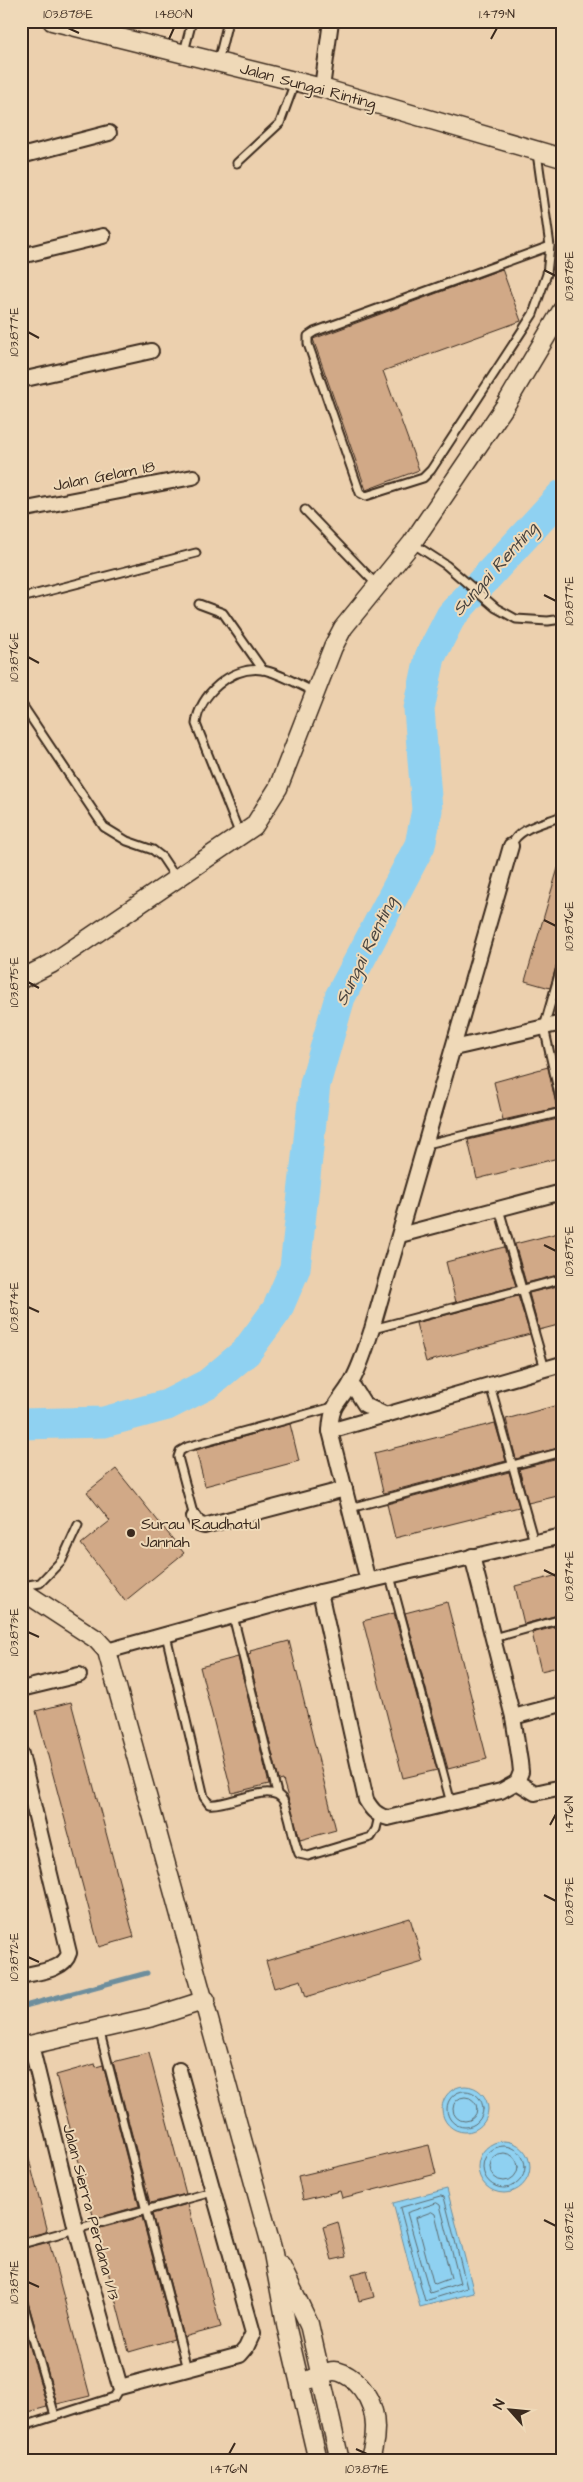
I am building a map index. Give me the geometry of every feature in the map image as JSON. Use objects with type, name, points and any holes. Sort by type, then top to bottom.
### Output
[{"type":"street","name":"Jalan Sungai Rinting","points":[[52,21],[322,88],[562,158]]},
{"type":"street","points":[[322,88],[331,21]]},
{"type":"street","points":[[21,156],[109,133]]},
{"type":"street","points":[[21,256],[103,236]]},
{"type":"street","points":[[21,979],[50,964],[254,826],[278,788],[333,647],[344,628],[412,543],[505,406],[562,310]]},
{"type":"street","points":[[21,380],[151,351]]},
{"type":"street","name":"Jalan Gelam 18","points":[[21,510],[193,477]]},
{"type":"street","points":[[368,1581],[330,1431],[333,1408],[351,1383],[361,1364],[427,1144],[511,846]]},
{"type":"street","points":[[454,1048],[562,1022]]},
{"type":"street","points":[[400,1235],[562,1192]]},
{"type":"street","points":[[330,1431],[562,1364]]},
{"type":"street","points":[[351,1383],[365,1404],[386,1415]]},
{"type":"street","points":[[194,1517],[198,1524],[204,1526],[344,1489]]},
{"type":"street","points":[[107,1651],[320,1592],[562,1536]]},
{"type":"street","points":[[320,1592],[366,1800],[372,1810],[379,1816],[388,1818],[501,1791],[516,1782],[521,1772],[513,1716],[472,1556]]},
{"type":"street","points":[[21,1588],[96,1639],[107,1651],[206,2000],[272,2248],[299,2383],[318,2461]]},
{"type":"street","points":[[21,1690],[79,1675]]},
{"type":"street","points":[[513,1716],[562,1704]]},
{"type":"street","points":[[21,1754],[69,1953],[67,1960],[57,1967],[21,1976]]},
{"type":"street","points":[[516,1782],[535,1793],[562,1787]]},
{"type":"street","points":[[26,2046],[153,2017],[206,2000]]},
{"type":"street","name":"Jalan Sierra Perdana 1/13","points":[[26,2046],[120,2387]]},
{"type":"street","points":[[120,2387],[240,2355],[246,2348],[252,2333],[179,2070]]},
{"type":"street","points":[[272,2248],[309,2324],[340,2461]]},
{"type":"street","points":[[299,2383],[334,2371],[349,2376],[365,2391],[373,2404],[376,2428],[370,2461]]},
{"type":"lane","points":[[184,54],[192,21]]},
{"type":"lane","points":[[218,62],[228,21]]},
{"type":"lane","points":[[237,162],[280,123],[295,82]]},
{"type":"lane","points":[[537,150],[550,246],[547,274],[533,314],[431,470],[422,478],[404,484],[366,496],[360,493],[308,344],[308,336],[314,332],[550,246]]},
{"type":"lane","points":[[305,510],[377,585]]},
{"type":"lane","points":[[412,543],[446,566],[496,608],[516,619],[548,621],[562,619]]},
{"type":"lane","points":[[21,598],[196,553]]},
{"type":"lane","points":[[200,604],[223,613],[263,670]]},
{"type":"lane","points":[[240,835],[196,724],[197,712],[203,699],[231,677],[245,671],[263,670],[315,692]]},
{"type":"lane","points":[[23,706],[104,827],[127,841],[153,850],[162,857],[176,879]]},
{"type":"lane","points":[[511,846],[514,838],[521,833],[562,816]]},
{"type":"lane","points":[[427,1144],[562,1110],[544,1027],[562,964]]},
{"type":"lane","points":[[499,1209],[545,1369]]},
{"type":"lane","points":[[372,1329],[562,1279]]},
{"type":"lane","points":[[490,1385],[534,1542]]},
{"type":"lane","points":[[194,1517],[178,1457],[180,1451],[187,1447],[333,1408]]},
{"type":"lane","points":[[350,1508],[562,1452]]},
{"type":"lane","points":[[21,1588],[40,1583],[62,1560],[78,1525]]},
{"type":"lane","points":[[390,1576],[451,1803]]},
{"type":"lane","points":[[233,1616],[277,1793],[284,1801],[299,1854],[308,1856],[371,1837],[376,1829],[379,1816]]},
{"type":"lane","points":[[493,1638],[562,1619]]},
{"type":"lane","points":[[166,1635],[204,1797],[209,1804],[218,1805],[266,1791],[277,1793]]},
{"type":"lane","points":[[99,2029],[187,2369]]},
{"type":"lane","points":[[21,2244],[212,2192]]},
{"type":"lane","points":[[21,2296],[55,2416]]},
{"type":"lane","points":[[21,2427],[114,2397],[120,2387]]},
{"type":"water","points":[[460,2086],[470,2086],[482,2092],[487,2100],[487,2118],[482,2126],[474,2131],[460,2132],[452,2129],[445,2122],[442,2114],[442,2104],[445,2096],[452,2089]]},
{"type":"water","points":[[504,2141],[514,2143],[522,2149],[528,2157],[530,2167],[528,2177],[522,2185],[514,2191],[504,2193],[494,2191],[486,2185],[480,2177],[478,2167],[480,2157],[486,2149],[494,2143]]},
{"type":"water","points":[[447,2189],[474,2293],[420,2307],[393,2203]]},
{"type":"building","points":[[502,269],[521,321],[383,371],[419,470],[366,490],[313,339]]},
{"type":"building","points":[[558,868],[562,868],[562,959],[557,963],[550,988],[525,981]]},
{"type":"building","points":[[548,1067],[557,1108],[503,1120],[494,1082]]},
{"type":"building","points":[[562,1118],[562,1157],[477,1179],[468,1140]]},
{"type":"building","points":[[562,1232],[562,1274],[526,1283],[515,1244]]},
{"type":"building","points":[[504,1247],[516,1286],[456,1302],[446,1262]]},
{"type":"building","points":[[562,1285],[562,1324],[539,1330],[529,1293]]},
{"type":"building","points":[[518,1296],[530,1334],[426,1362],[416,1323]]},
{"type":"building","points":[[562,1404],[562,1447],[516,1459],[506,1419]]},
{"type":"building","points":[[495,1423],[506,1461],[383,1492],[374,1453]]},
{"type":"building","points":[[290,1424],[299,1461],[205,1486],[196,1450]]},
{"type":"building","points":[[562,1458],[562,1495],[528,1503],[519,1469]]},
{"type":"building","name":"Surau Raudhatul Jannah","points":[[116,1469],[184,1553],[125,1601],[81,1544],[110,1521],[87,1492]]},
{"type":"building","points":[[509,1472],[519,1507],[395,1538],[387,1504]]},
{"type":"building","points":[[562,1574],[562,1614],[524,1624],[515,1586]]},
{"type":"building","points":[[447,1602],[487,1759],[448,1769],[405,1613]]},
{"type":"building","points":[[394,1613],[437,1770],[403,1778],[363,1621]]},
{"type":"building","points":[[562,1625],[562,1666],[541,1671],[532,1633]]},
{"type":"building","points":[[289,1641],[336,1830],[300,1840],[283,1780],[279,1781],[248,1655],[251,1654],[250,1651]]},
{"type":"building","points":[[238,1657],[269,1784],[232,1793],[200,1667]]},
{"type":"building","points":[[71,1702],[134,1937],[99,1947],[36,1711]]},
{"type":"building","points":[[410,1918],[423,1962],[306,1997],[301,1980],[274,1988],[266,1961]]},
{"type":"building","points":[[149,2053],[186,2194],[150,2203],[113,2062]]},
{"type":"building","points":[[95,2064],[96,2067],[103,2065],[139,2206],[94,2219],[56,2075]]},
{"type":"building","points":[[429,2145],[436,2174],[342,2198],[340,2191],[303,2200],[298,2176]]},
{"type":"building","points":[[26,2148],[47,2228],[46,2232],[21,2238],[21,2149]]},
{"type":"building","points":[[188,2204],[221,2327],[184,2337],[152,2214]]},
{"type":"building","points":[[142,2217],[174,2339],[129,2352],[97,2229]]},
{"type":"building","points":[[338,2222],[346,2257],[332,2260],[323,2227]]},
{"type":"building","points":[[49,2242],[90,2396],[57,2404],[26,2295],[21,2291],[21,2249]]},
{"type":"building","points":[[367,2270],[374,2297],[359,2301],[352,2274]]},
{"type":"building","points":[[21,2316],[47,2407],[21,2414]]},
{"type":"waterway","name":"Sungai Renting","points":[[21,1424],[104,1422],[167,1405],[208,1384],[246,1352],[277,1310],[295,1268],[315,1084],[340,997],[420,845],[427,810],[419,709],[430,657],[451,616],[562,495]]},
{"type":"waterway","points":[[21,2007],[147,1973]]},
{"type":"place","name":"Surau Raudhatul Jannah","points":[[131,1533]]}]
